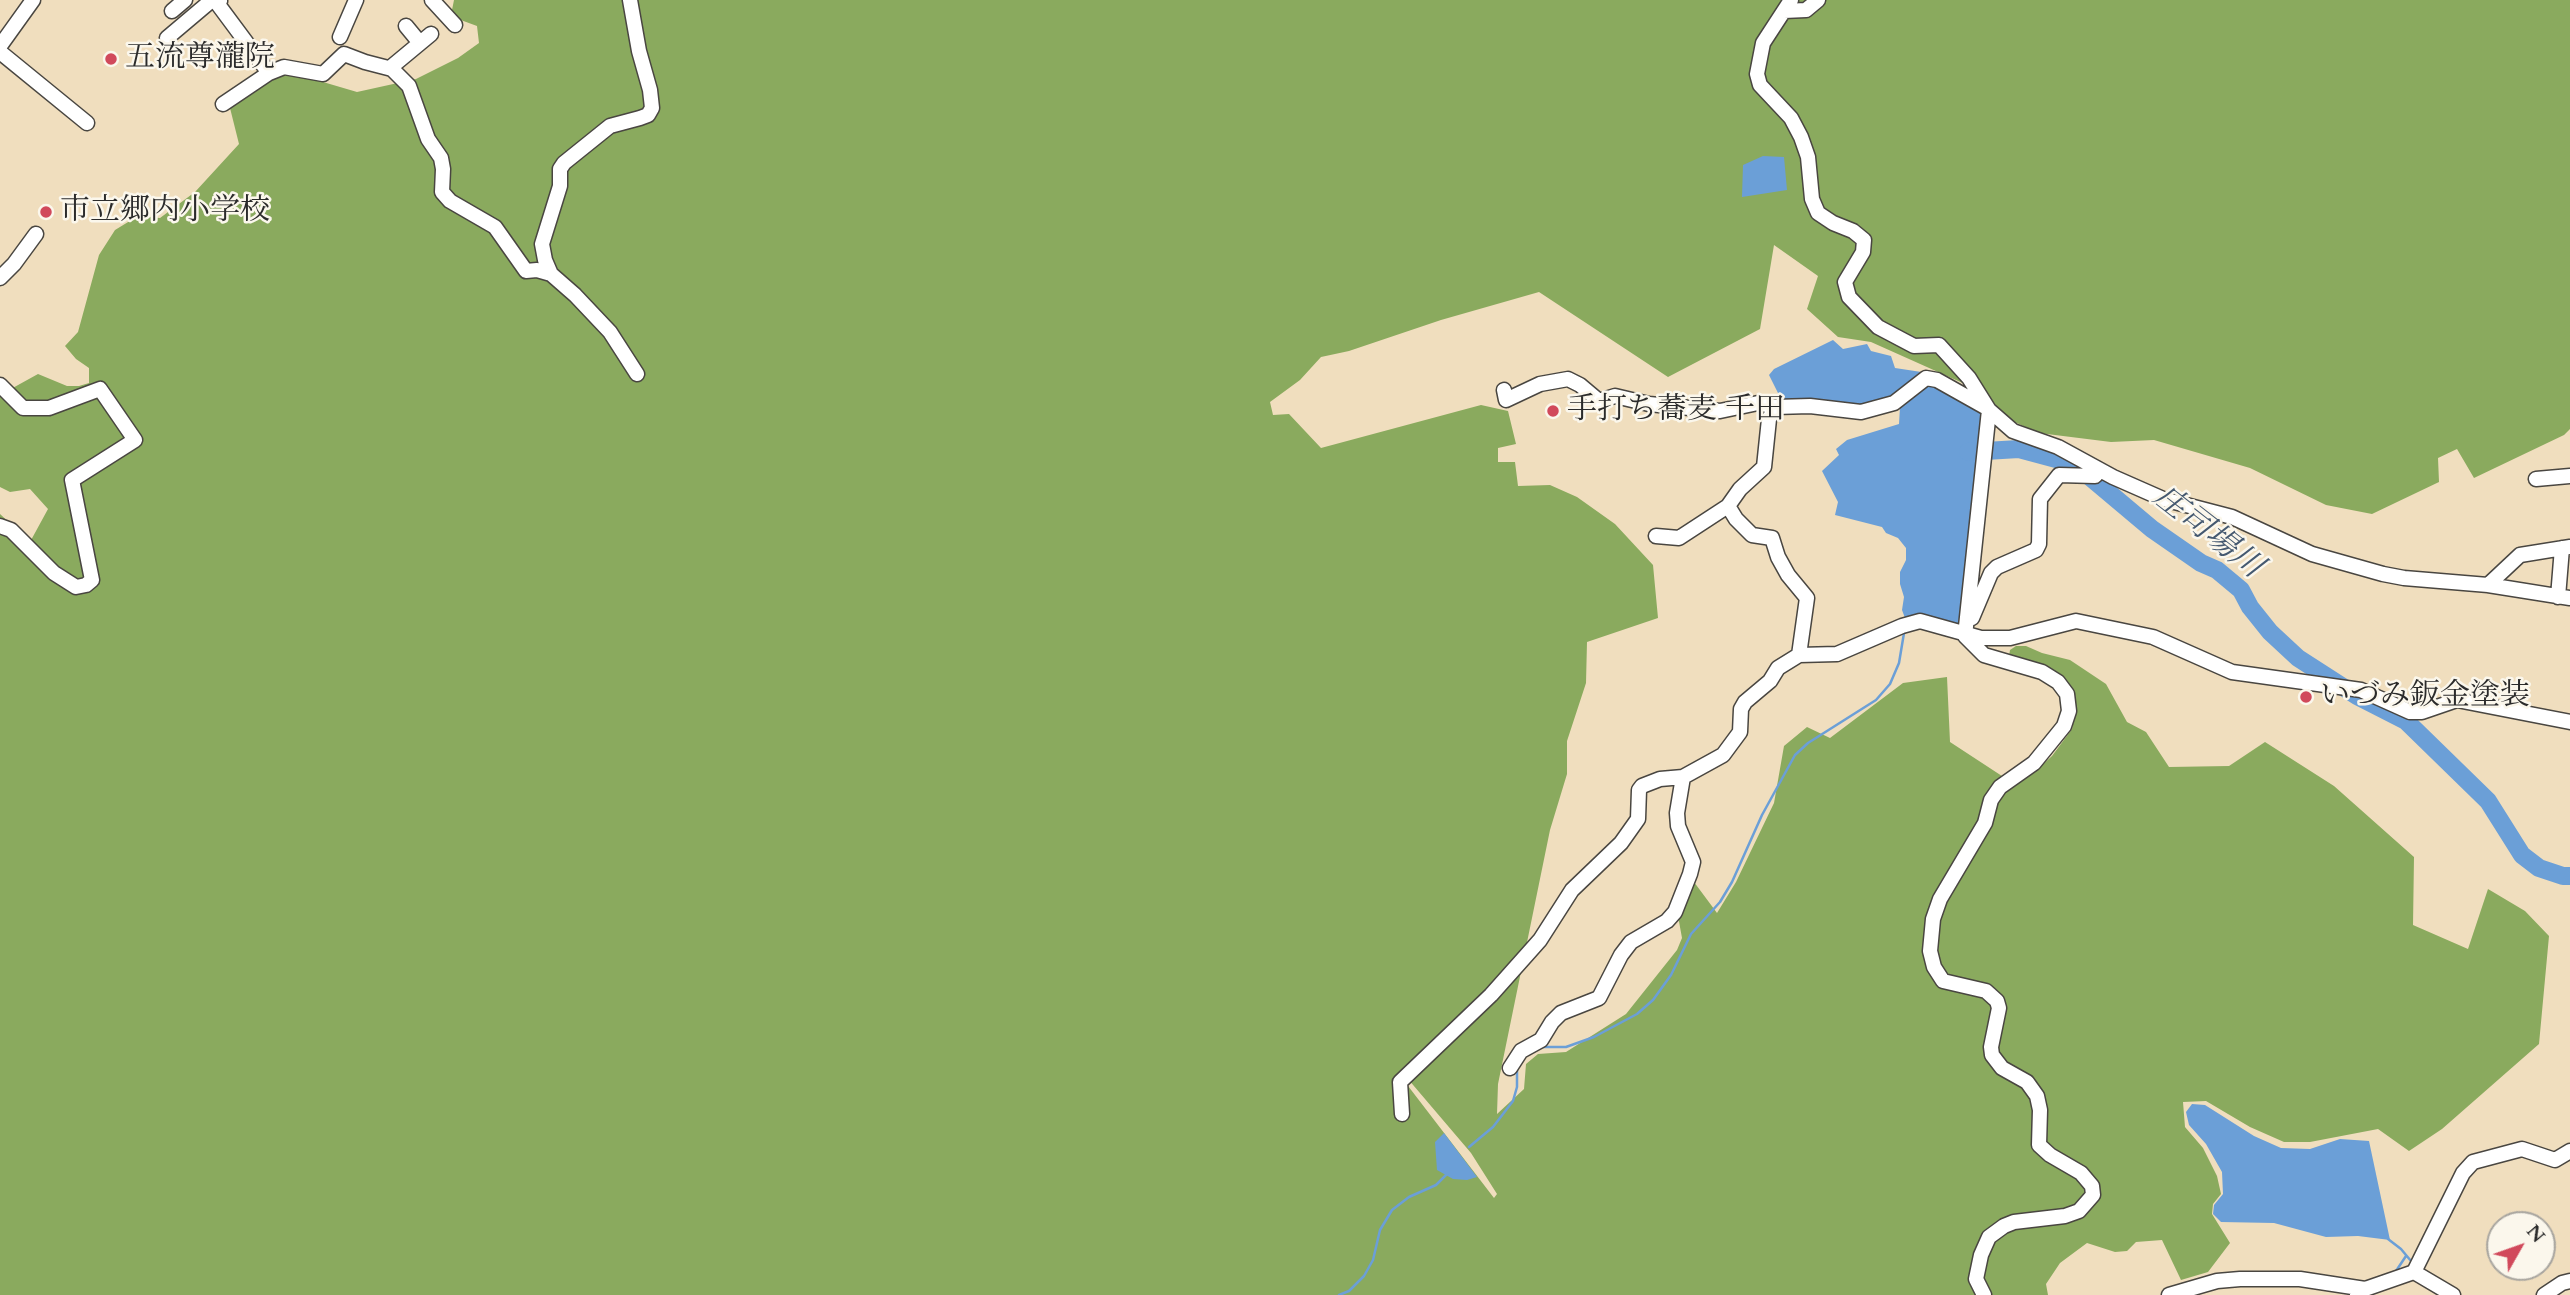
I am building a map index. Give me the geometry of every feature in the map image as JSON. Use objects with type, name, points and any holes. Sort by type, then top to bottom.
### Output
[{"type":"street","points":[[33,0],[0,46],[87,123]]},
{"type":"street","points":[[172,12],[185,0]]},
{"type":"street","points":[[167,38],[218,0],[217,3],[270,73]]},
{"type":"street","points":[[340,37],[356,0]]},
{"type":"street","points":[[432,0],[455,24]]},
{"type":"street","points":[[551,274],[542,244],[560,186],[560,169],[610,126],[648,115],[652,108],[630,0]]},
{"type":"street","points":[[1818,0],[1806,10],[1788,6],[1763,43],[1757,74],[1760,85],[1791,118],[1801,137],[1808,157],[1812,199],[1818,213],[1853,231],[1864,240],[1863,252],[1845,282],[1849,297],[1878,327],[1914,346],[1938,345],[1969,378],[1989,410],[1965,636]]},
{"type":"street","points":[[241,35],[254,26]]},
{"type":"street","points":[[390,68],[426,38],[407,26]]},
{"type":"street","points":[[223,104],[284,66],[323,74],[344,54],[390,68],[409,86],[428,139],[440,158],[443,169],[442,192],[450,201],[495,227],[526,271],[537,270],[551,274],[575,295],[610,332],[637,374]]},
{"type":"street","points":[[0,278],[36,234]]},
{"type":"street","points":[[1504,390],[1506,400],[1540,384],[1567,379],[1580,385],[1599,401],[1615,396],[1649,404],[1720,411],[1758,403],[1776,407],[1810,406],[1861,412],[1894,404],[1926,378],[1937,380],[1989,410],[2013,431],[2058,447],[2163,499],[2232,517],[2333,561],[2404,578],[2488,585],[2564,597],[2566,547],[2520,555],[2488,585]]},
{"type":"street","points":[[0,385],[23,408],[49,408],[100,389],[135,440],[72,480],[92,580],[86,585],[76,587],[54,573],[11,530],[0,526]]},
{"type":"street","points":[[1656,536],[1679,538],[1728,506],[1740,489],[1764,467],[1769,419],[1776,407]]},
{"type":"street","points":[[1965,636],[1991,573],[2004,562],[2036,550],[2039,544],[2039,499],[2052,483],[2059,475],[2095,477],[2100,470]]},
{"type":"street","points":[[2536,479],[2570,476]]},
{"type":"street","points":[[1728,506],[1736,519],[1752,535],[1772,538],[1788,575],[1807,598],[1799,655]]},
{"type":"street","points":[[1402,1114],[1401,1082],[1492,995],[1540,940],[1572,890],[1621,843],[1638,819],[1639,790],[1642,786],[1660,779],[1683,776],[1714,760],[1730,748],[1740,732],[1741,709],[1745,702],[1770,681],[1778,668],[1799,655],[1837,654],[1905,624],[1929,622],[1965,636],[2010,638],[2076,621],[2153,637],[2232,672],[2361,690],[2410,712],[2422,712],[2457,700],[2570,722]]},
{"type":"street","points":[[1965,636],[1984,655],[2042,673],[2058,682],[2067,694],[2069,710],[2064,726],[2034,763],[2000,788],[1992,800],[1990,813],[1980,833],[1940,899],[1933,919],[1930,951],[1934,967],[1943,981],[1986,991],[1997,1001],[1992,1055],[2002,1068],[2027,1082],[2037,1096],[2040,1110],[2039,1145],[2050,1155],[2081,1172],[2092,1186],[2093,1195],[2079,1211],[2065,1216],[2014,1223],[2004,1226],[1989,1237],[1981,1255],[1976,1279],[1984,1295]]},
{"type":"street","points":[[1510,1068],[1521,1051],[1541,1040],[1552,1021],[1561,1013],[1599,998],[1631,942],[1667,921],[1675,912],[1693,862],[1678,826],[1677,813],[1683,776]]},
{"type":"street","points":[[2169,1295],[2239,1279],[2300,1279],[2361,1292],[2414,1272],[2463,1173],[2473,1162],[2522,1149],[2555,1160],[2570,1151]]},
{"type":"street","points":[[2414,1272],[2453,1295]]},
{"type":"street","points":[[2544,1295],[2570,1281]]},
{"type":"green space","points":[[454,0],[2570,0],[2570,429],[2564,435],[2474,478],[2457,449],[2438,458],[2439,482],[2372,514],[2326,505],[2250,468],[2154,440],[2111,442],[2039,433],[2008,419],[1985,393],[1871,342],[1838,337],[1807,309],[1818,276],[1774,245],[1760,329],[1668,377],[1539,292],[1441,320],[1349,351],[1321,357],[1300,380],[1270,402],[1273,415],[1289,414],[1321,448],[1481,405],[1508,411],[1516,444],[1498,448],[1498,462],[1515,462],[1518,486],[1550,485],[1577,497],[1615,524],[1653,565],[1658,618],[1587,642],[1586,683],[1567,741],[1567,774],[1550,830],[1498,1084],[1497,1114],[1524,1089],[1526,1064],[1538,1054],[1566,1052],[1626,1014],[1677,950],[1682,938],[1678,916],[1694,882],[1717,913],[1736,882],[1774,803],[1784,746],[1807,727],[1830,738],[1903,683],[1947,677],[1950,742],[2005,778],[2039,768],[2052,756],[2072,729],[2076,710],[2072,690],[2009,656],[2010,650],[2016,646],[2026,646],[2070,660],[2106,684],[2127,722],[2146,732],[2169,767],[2229,766],[2265,742],[2334,786],[2414,857],[2413,925],[2468,949],[2488,889],[2525,911],[2549,936],[2539,1044],[2442,1129],[2409,1151],[2378,1129],[2310,1142],[2284,1142],[2250,1127],[2206,1101],[2183,1102],[2185,1127],[2203,1148],[2217,1176],[2221,1194],[2213,1204],[2212,1214],[2230,1243],[2208,1272],[2181,1280],[2162,1240],[2136,1242],[2127,1251],[2115,1252],[2087,1243],[2060,1263],[2046,1284],[2048,1295],[0,1295],[0,514],[30,542],[48,509],[30,489],[10,492],[0,487],[0,395],[38,374],[67,386],[89,383],[89,368],[76,359],[65,346],[78,332],[99,255],[115,230],[138,216],[160,218],[195,192],[239,144],[230,108],[270,78],[289,72],[357,92],[416,79],[458,58],[479,43],[477,26],[458,19],[452,10]],"holes":[[[1408,1079],[1471,1153],[1497,1194],[1494,1198],[1405,1082]]]},
{"type":"water","points":[[1763,156],[1784,157],[1787,190],[1742,197],[1743,165]]},
{"type":"water","points":[[1833,340],[1843,349],[1867,344],[1871,351],[1891,356],[1895,368],[1928,373],[1891,401],[1860,406],[1781,399],[1769,375],[1774,369]]},
{"type":"water","points":[[1929,382],[1982,413],[1958,627],[1905,618],[1902,610],[1904,597],[1900,572],[1906,560],[1906,548],[1898,538],[1886,533],[1882,527],[1835,515],[1838,502],[1822,471],[1839,455],[1836,449],[1847,440],[1899,424],[1900,407]]},
{"type":"water","points":[[2192,1104],[2205,1105],[2254,1136],[2281,1148],[2310,1149],[2340,1139],[2369,1141],[2390,1240],[2358,1236],[2326,1237],[2274,1223],[2221,1222],[2213,1214],[2214,1205],[2223,1194],[2222,1172],[2206,1144],[2189,1125],[2186,1112]]},
{"type":"water","points":[[1444,1133],[1477,1177],[1467,1180],[1453,1179],[1437,1170],[1435,1142]]},
{"type":"waterway","name":"庄司場川","points":[[1968,452],[2019,449],[2060,460],[2083,471],[2152,529],[2201,563],[2217,570],[2241,590],[2250,607],[2270,632],[2298,658],[2357,696],[2406,721],[2488,801],[2522,855],[2539,868],[2570,876]]},
{"type":"waterway","points":[[1543,1047],[1566,1047],[1594,1037],[1637,1014],[1653,1000],[1671,975],[1691,934],[1720,902],[1732,882],[1762,815],[1795,755],[1808,743],[1876,700],[1890,684],[1899,663],[1904,633]]},
{"type":"waterway","points":[[1469,1147],[1493,1127],[1513,1101],[1517,1087],[1517,1067]]},
{"type":"waterway","points":[[1339,1295],[1349,1291],[1364,1276],[1373,1260],[1380,1230],[1392,1210],[1409,1197],[1436,1185],[1447,1174]]},
{"type":"waterway","points":[[2388,1239],[2411,1261]]},
{"type":"waterway","points":[[2396,1271],[2406,1256]]},
{"type":"place","name":"五流尊瀧院","points":[[111,59]]},
{"type":"place","name":"市立郷内小学校","points":[[46,212]]},
{"type":"place","name":"手打ち蕎麦 千田","points":[[1553,411]]},
{"type":"place","name":"いづみ鈑金塗装","points":[[2306,697]]}]
